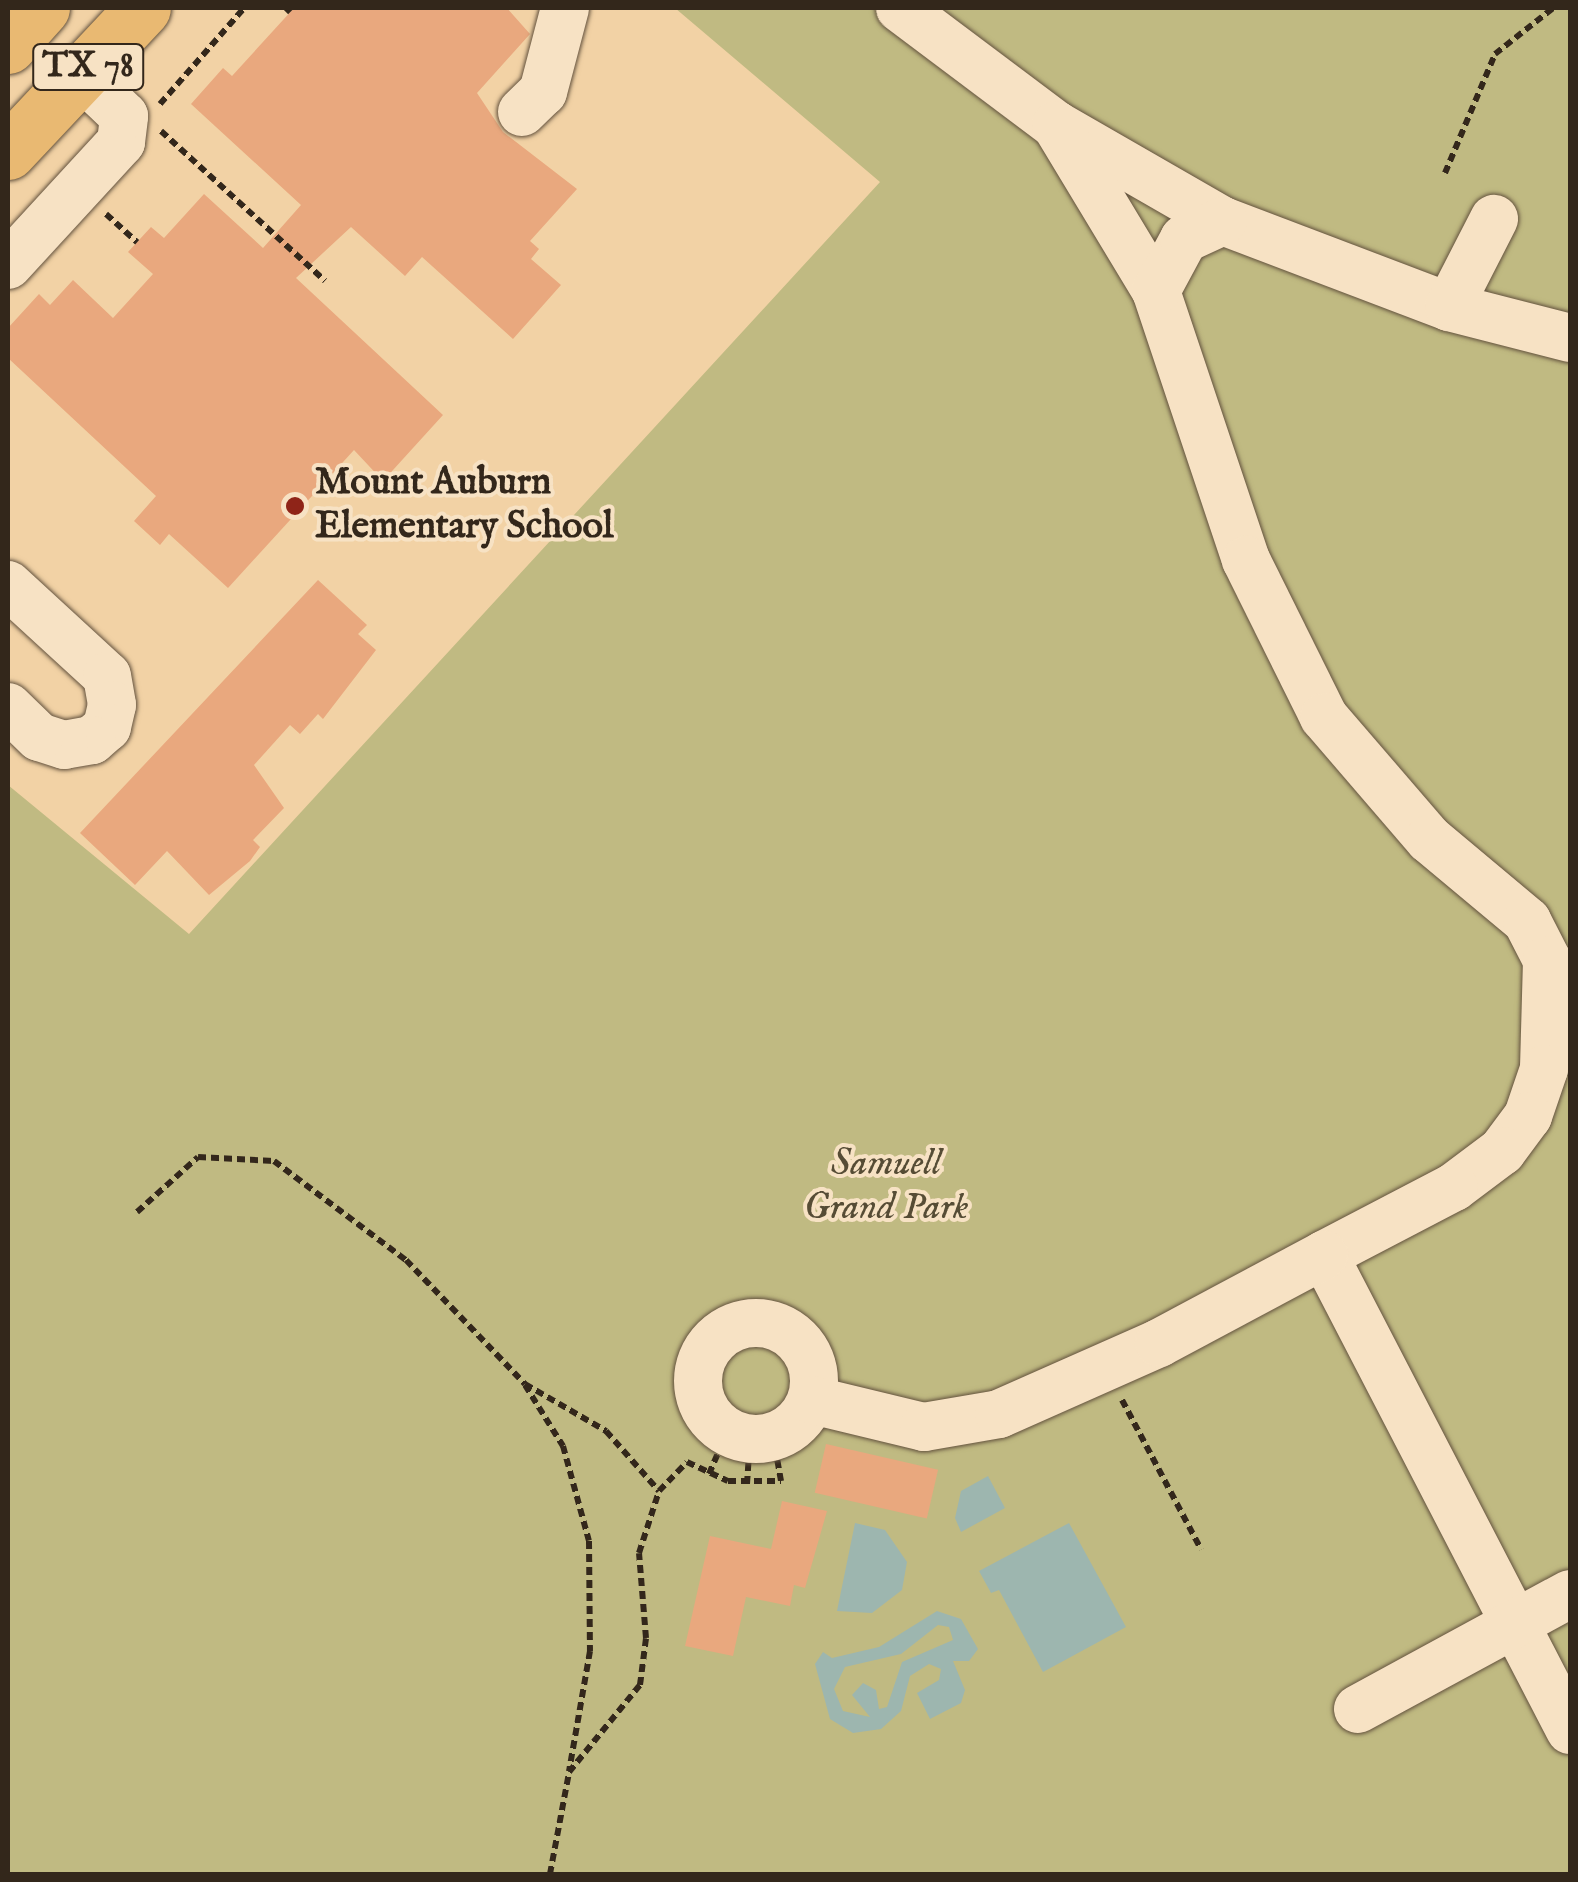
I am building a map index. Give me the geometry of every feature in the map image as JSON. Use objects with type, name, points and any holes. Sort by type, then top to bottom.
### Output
[{"type":"main road","name":"TX 78","points":[[8,46],[42,8]]},
{"type":"main road","name":"TX 78","points":[[16,126],[81,75],[143,8]]},
{"type":"street","points":[[522,112],[542,92],[565,8]]},
{"type":"street","points":[[900,8],[1056,125],[1223,221],[1449,308],[1570,338]]},
{"type":"street","points":[[8,265],[121,142],[124,116],[81,75]]},
{"type":"street","points":[[812,1400],[924,1427],[999,1414],[1160,1343],[1454,1188],[1502,1151],[1528,1116],[1544,1068],[1549,917],[1429,839],[1324,717],[1246,560],[1156,291],[1056,125]]},
{"type":"street","points":[[1449,308],[1494,219]]},
{"type":"street","points":[[1156,291],[1184,239],[1223,221]]},
{"type":"street","points":[[8,584],[108,676],[112,706],[108,727],[92,740],[64,744],[39,737],[8,708]]},
{"type":"street","points":[[1324,1255],[1519,1621],[1570,1730]]},
{"type":"street","points":[[740,1325],[777,1326],[794,1336],[813,1368],[812,1400],[782,1433],[741,1451],[711,1418],[697,1382],[709,1346],[740,1325]]},
{"type":"street","points":[[1358,1709],[1570,1594]]},
{"type":"path","points":[[244,8],[161,99],[162,134],[325,280]]},
{"type":"path","points":[[1445,174],[1494,54],[1553,8]]},
{"type":"path","points":[[137,1212],[198,1156],[274,1160],[406,1260],[525,1384],[563,1446],[590,1541],[590,1651],[550,1874]]},
{"type":"path","points":[[525,1384],[606,1431],[659,1491]]},
{"type":"path","points":[[568,1772],[611,1730],[640,1684],[646,1638],[638,1554],[659,1491],[680,1464],[709,1474],[741,1451]]},
{"type":"green space","name":"Samuell Grand Park","points":[[675,8],[1570,8],[1570,1874],[8,1874],[8,785],[189,934],[880,182]]},
{"type":"water","points":[[988,1476],[1005,1508],[961,1532],[955,1518],[961,1491]]},
{"type":"water","points":[[855,1523],[885,1530],[907,1562],[902,1590],[872,1613],[837,1611]]},
{"type":"water","points":[[1069,1523],[1126,1627],[1043,1672],[999,1590],[991,1593],[979,1571]]},
{"type":"water","points":[[937,1611],[961,1619],[978,1649],[969,1661],[953,1661],[965,1690],[961,1703],[930,1719],[917,1693],[939,1680],[941,1669],[929,1664],[910,1676],[901,1711],[881,1729],[853,1733],[830,1719],[815,1664],[823,1652],[832,1658],[879,1647]],"holes":[[[938,1625],[949,1627],[953,1640],[902,1662],[887,1707],[879,1709],[876,1690],[863,1683],[852,1695],[870,1717],[843,1711],[834,1689],[845,1667],[901,1654]]]},
{"type":"building","points":[[294,8],[507,8],[530,34],[477,93],[503,132],[577,189],[530,241],[539,249],[531,259],[561,285],[513,339],[422,257],[405,276],[351,227],[296,278],[443,415],[383,481],[354,450],[228,588],[169,534],[160,545],[134,521],[156,496],[8,358],[8,328],[39,294],[50,305],[73,280],[113,318],[153,274],[128,252],[151,227],[164,238],[204,194],[263,248],[301,205],[191,104],[223,68],[232,76]]},
{"type":"building","points":[[318,580],[367,625],[358,634],[376,650],[323,719],[318,714],[300,734],[290,725],[254,765],[284,808],[253,840],[260,847],[250,861],[209,895],[167,851],[135,885],[80,833]]},
{"type":"building","points":[[826,1444],[938,1470],[927,1519],[815,1493]]},
{"type":"building","points":[[782,1501],[827,1511],[805,1588],[794,1585],[790,1606],[746,1597],[733,1656],[685,1646],[710,1536],[771,1549]]},
{"type":"place","name":"Mount Auburn Elementary School","points":[[295,506]]}]
